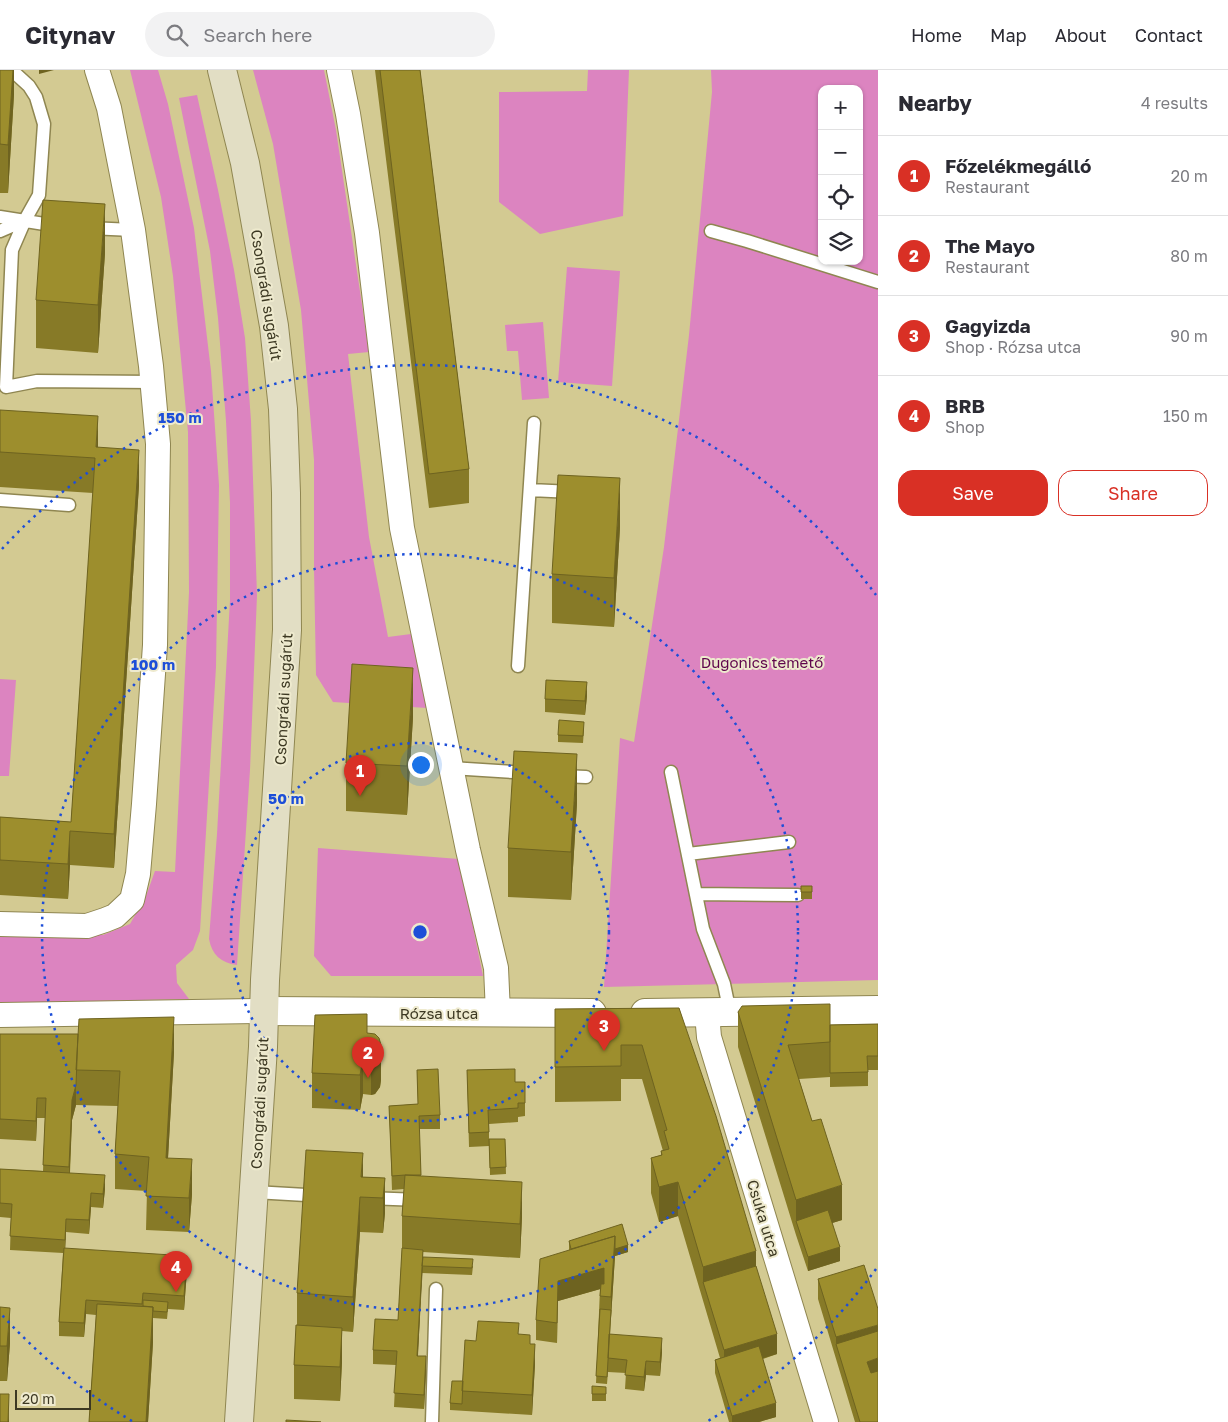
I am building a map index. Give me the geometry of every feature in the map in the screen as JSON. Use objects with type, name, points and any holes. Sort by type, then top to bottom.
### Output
[{"type":"main road","name":"Csongrádi sugárút","points":[[222,70],[245,163],[274,326],[283,409],[286,493],[287,630],[239,1422]]},
{"type":"street","points":[[0,924],[86,926],[115,916],[132,900],[138,874],[155,646],[158,444],[153,382],[133,230],[109,108],[97,70]]},
{"type":"street","points":[[339,70],[367,233],[402,528],[468,850],[496,968],[498,1013]]},
{"type":"street","name":"Rózsa utca","points":[[0,1015],[264,1011],[719,1013],[878,1010]]},
{"type":"street","name":"Csuka utca","points":[[719,1013],[708,1037],[826,1422]]},
{"type":"lane","points":[[6,70],[17,75],[36,97],[44,124],[39,195],[25,220],[12,250],[3,388],[37,381],[153,382]]},
{"type":"lane","points":[[0,218],[72,227],[133,230]]},
{"type":"lane","points":[[0,231],[25,220]]},
{"type":"lane","points":[[711,231],[747,240],[878,282]]},
{"type":"lane","points":[[518,666],[534,423]]},
{"type":"lane","points":[[530,490],[585,493]]},
{"type":"lane","points":[[0,500],[69,505]]},
{"type":"lane","points":[[451,768],[586,778]]},
{"type":"lane","points":[[672,772],[703,929],[724,984],[719,1013]]},
{"type":"lane","points":[[688,854],[789,842]]},
{"type":"lane","points":[[696,894],[798,895]]},
{"type":"lane","points":[[254,1192],[306,1195]]},
{"type":"lane","points":[[362,1198],[433,1201]]},
{"type":"lane","points":[[432,1422],[436,1289]]},
{"type":"green space","points":[[130,70],[158,70],[168,104],[194,228],[211,371],[219,485],[216,667],[200,931],[193,950],[176,965],[177,983],[189,999],[0,1003],[0,935],[103,935],[130,924],[146,896],[155,871],[175,872],[189,592],[188,432],[173,276],[161,197]]},
{"type":"green space","points":[[253,70],[324,70],[336,130],[369,352],[348,354],[369,537],[388,637],[411,634],[427,708],[333,702],[316,675],[314,460],[301,310],[273,144]]},
{"type":"green space","points":[[588,70],[629,70],[623,216],[540,234],[499,202],[499,92],[587,91]]},
{"type":"green space","name":"Dugonics temető","points":[[711,70],[878,70],[878,980],[604,987],[620,738],[634,742],[664,547],[689,335],[712,92]]},
{"type":"green space","points":[[197,95],[234,270],[245,338],[251,421],[257,595],[250,770],[237,965],[226,962],[218,957],[212,950],[209,939],[230,600],[230,503],[218,318],[210,251],[179,98]]},
{"type":"green space","points":[[567,267],[620,271],[612,386],[558,382]]},
{"type":"green space","points":[[543,322],[549,398],[522,400],[518,351],[507,351],[505,325]]},
{"type":"green space","points":[[0,679],[16,680],[9,776],[0,776]]},
{"type":"green space","points":[[318,848],[459,859],[483,976],[331,976],[314,956]]},
{"type":"building","points":[[0,70],[13,70],[8,145],[0,144]]},
{"type":"building","points":[[380,70],[420,70],[469,469],[429,474]]},
{"type":"building","points":[[43,200],[105,204],[98,305],[36,300]]},
{"type":"building","points":[[0,410],[98,416],[96,447],[139,450],[114,834],[70,831],[68,864],[0,860],[0,817],[71,822],[95,458],[0,452]]},
{"type":"building","points":[[558,475],[620,478],[614,578],[552,574]]},
{"type":"building","points":[[352,664],[413,668],[407,766],[346,763]]},
{"type":"building","points":[[546,680],[587,682],[585,701],[545,699]]},
{"type":"building","points":[[559,720],[584,722],[583,736],[558,735]]},
{"type":"building","points":[[514,751],[577,754],[571,852],[508,848]]},
{"type":"building","points":[[801,886],[812,886],[812,892],[801,892]]},
{"type":"building","points":[[830,1004],[830,1042],[788,1045],[812,1121],[821,1119],[842,1185],[796,1200],[738,1012],[742,1006]]},
{"type":"building","points":[[679,1008],[716,1116],[756,1251],[703,1267],[678,1182],[659,1187],[651,1158],[662,1155],[661,1151],[669,1149],[664,1131],[667,1130],[642,1045],[621,1045],[621,1066],[555,1067],[555,1009]]},
{"type":"building","points":[[367,1014],[367,1033],[375,1034],[379,1038],[381,1045],[380,1053],[375,1059],[363,1059],[360,1075],[312,1073],[315,1015]]},
{"type":"building","points":[[174,1017],[166,1158],[192,1159],[189,1198],[146,1196],[149,1157],[115,1154],[120,1071],[76,1070],[79,1019]]},
{"type":"building","points":[[878,1024],[878,1056],[867,1056],[868,1072],[830,1073],[830,1025]]},
{"type":"building","points":[[0,1034],[78,1034],[76,1085],[72,1100],[69,1167],[43,1165],[46,1098],[37,1098],[36,1121],[0,1119]]},
{"type":"building","points":[[438,1069],[440,1115],[419,1116],[421,1175],[392,1176],[389,1106],[418,1104],[417,1070]]},
{"type":"building","points":[[515,1069],[515,1082],[525,1082],[525,1103],[518,1103],[518,1108],[488,1110],[489,1132],[469,1133],[467,1070]]},
{"type":"building","points":[[489,1139],[505,1139],[506,1167],[490,1168]]},
{"type":"building","points":[[306,1150],[363,1153],[361,1177],[385,1178],[383,1198],[360,1197],[353,1297],[297,1293]]},
{"type":"building","points":[[0,1169],[105,1175],[103,1194],[91,1193],[89,1220],[66,1219],[65,1240],[10,1236],[12,1204],[0,1203]]},
{"type":"building","points":[[405,1175],[522,1182],[520,1224],[402,1216]]},
{"type":"building","points":[[828,1210],[840,1247],[808,1257],[796,1221]]},
{"type":"building","points":[[622,1224],[628,1245],[615,1249],[615,1236],[571,1249],[569,1241]]},
{"type":"building","points":[[615,1236],[611,1297],[600,1296],[601,1284],[604,1284],[604,1268],[558,1281],[557,1323],[536,1320],[540,1259]]},
{"type":"building","points":[[64,1248],[187,1256],[184,1296],[143,1293],[142,1304],[86,1300],[84,1323],[59,1322]]},
{"type":"building","points":[[402,1248],[423,1250],[417,1356],[426,1356],[424,1395],[394,1393],[397,1351],[373,1350],[375,1319],[398,1320]]},
{"type":"building","points":[[423,1257],[473,1259],[472,1268],[422,1266]]},
{"type":"building","points":[[864,1265],[878,1309],[878,1325],[836,1337],[818,1279]]},
{"type":"building","points":[[756,1266],[777,1334],[724,1350],[703,1282]]},
{"type":"building","points":[[143,1300],[168,1302],[167,1312],[153,1311],[153,1307],[143,1306]]},
{"type":"building","points":[[97,1304],[153,1307],[146,1422],[89,1422]]},
{"type":"building","points":[[0,1307],[10,1308],[7,1346],[0,1346]]},
{"type":"building","points":[[600,1309],[611,1310],[607,1377],[596,1376]]},
{"type":"building","points":[[478,1321],[519,1323],[518,1334],[530,1335],[530,1344],[535,1344],[532,1395],[462,1391],[465,1340],[476,1341]]},
{"type":"building","points":[[296,1325],[342,1328],[340,1367],[294,1365]]},
{"type":"building","points":[[878,1331],[878,1358],[867,1362],[871,1373],[878,1371],[878,1422],[860,1422],[836,1344]]},
{"type":"building","points":[[609,1334],[662,1338],[660,1362],[646,1361],[644,1377],[625,1375],[627,1360],[608,1358]]},
{"type":"building","points":[[759,1346],[776,1403],[732,1416],[715,1360]]},
{"type":"building","points":[[452,1381],[463,1381],[462,1404],[450,1403]]},
{"type":"building","points":[[592,1386],[606,1387],[606,1394],[592,1394]]},
{"type":"building","points":[[0,1394],[9,1394],[8,1422],[0,1422]]},
{"type":"building","points":[[286,1420],[321,1422],[286,1422]]},
{"type":"place","name":"Főzelékmegálló","points":[[360,796]]},
{"type":"place","name":"Gagyizda","points":[[604,1051]]},
{"type":"place","name":"The Mayo","points":[[368,1078]]},
{"type":"place","name":"BRB","points":[[176,1292]]}]
